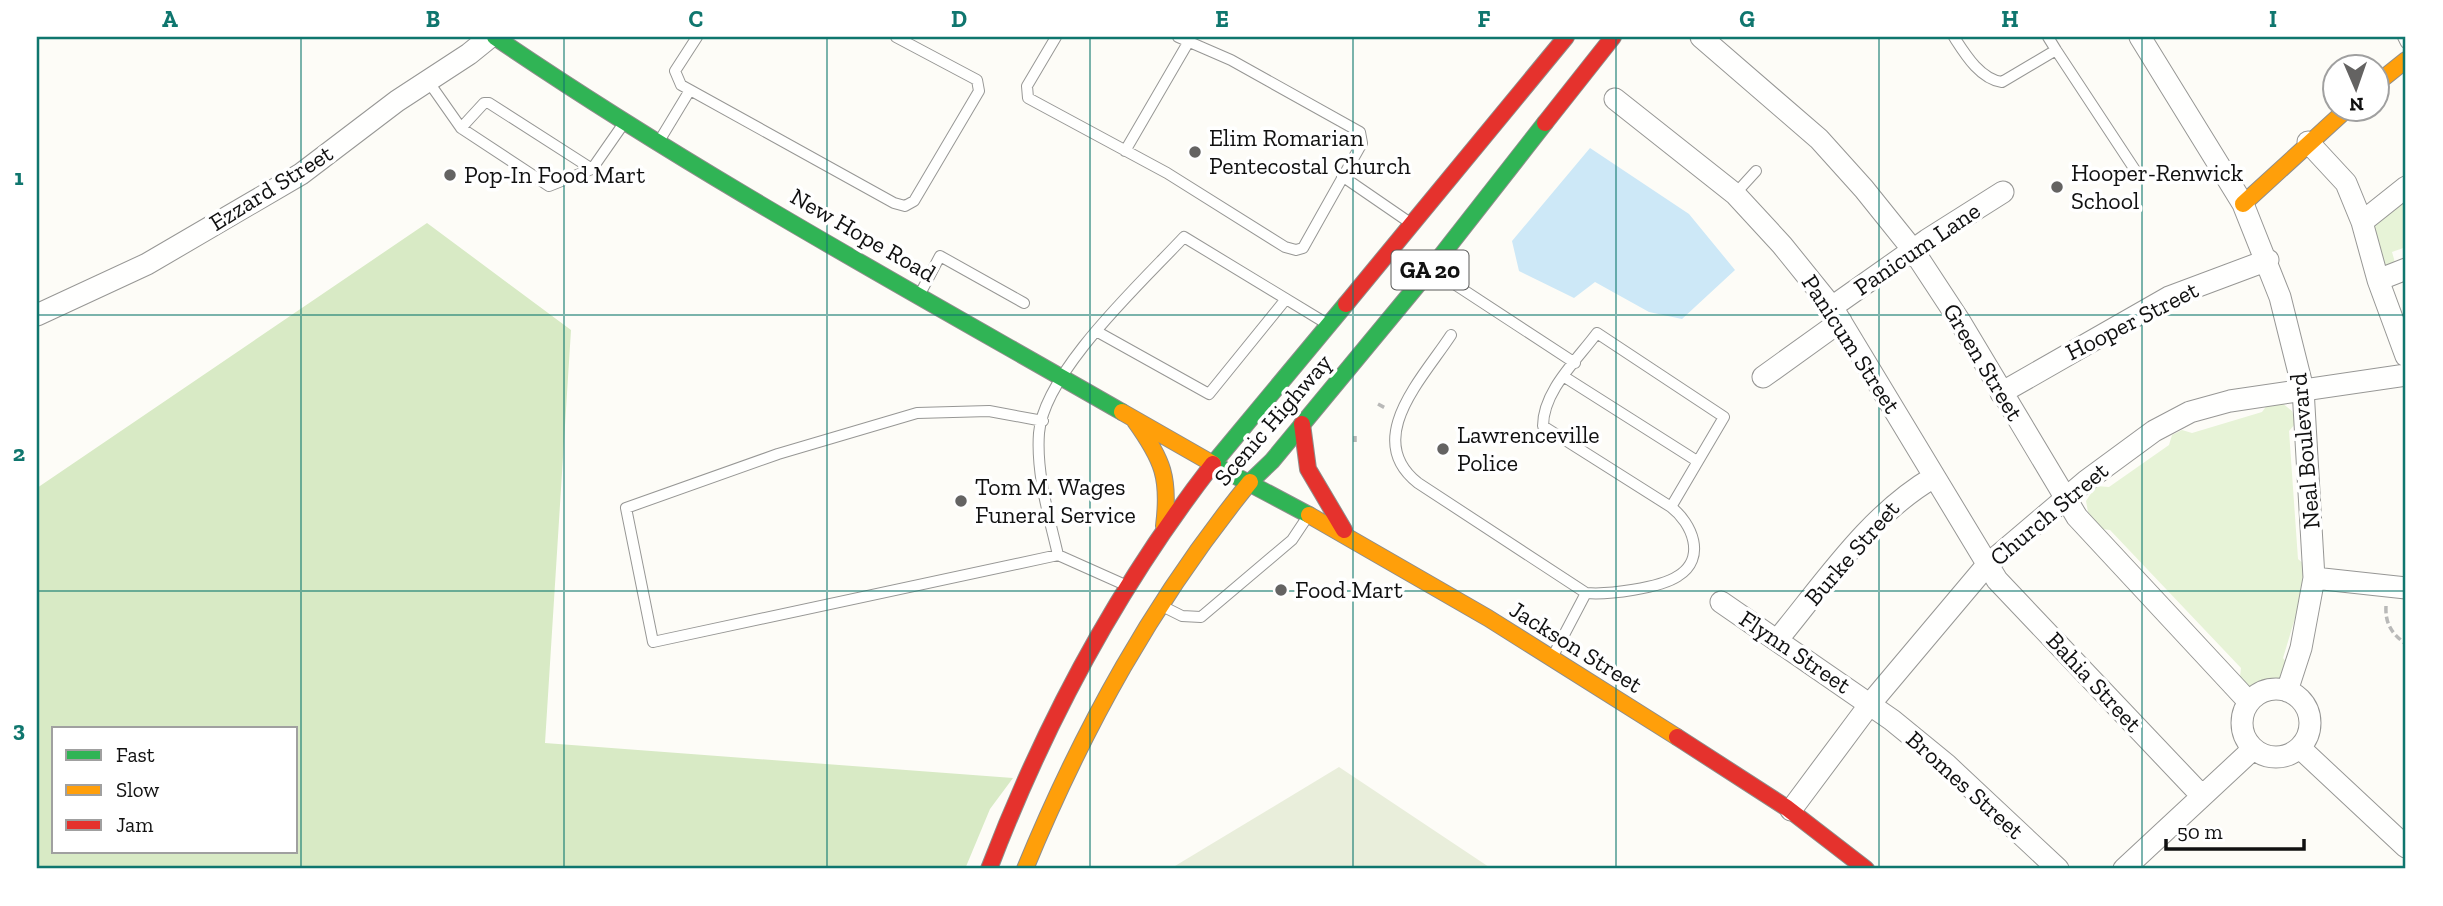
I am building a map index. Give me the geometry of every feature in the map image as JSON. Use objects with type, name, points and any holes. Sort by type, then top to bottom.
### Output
[{"type":"main road","name":"New Hope Road","points":[[493,37],[821,239],[920,293],[1135,421],[1250,482]]},
{"type":"main road","name":"Scenic Highway","points":[[989,869],[1058,707],[1126,585],[1164,530],[1213,464],[1327,324],[1566,37]]},
{"type":"main road","name":"Scenic Highway","points":[[1025,869],[1095,710],[1159,604],[1250,482],[1430,270],[1613,39]]},
{"type":"main road","points":[[2390,73],[2406,60]]},
{"type":"main road","points":[[2243,204],[2332,122]]},
{"type":"main road","points":[[1135,421],[1167,471],[1169,493],[1164,530]]},
{"type":"main road","points":[[1302,424],[1301,452],[1308,474],[1348,534]]},
{"type":"main road","name":"Jackson Street","points":[[1250,482],[1348,534],[1552,657],[1791,810],[1866,869]]},
{"type":"street","name":"Ezzard Street","points":[[37,315],[147,264],[301,174],[493,37]]},
{"type":"street","name":"Green Street","points":[[1701,37],[1819,139],[1913,250],[2077,517],[2249,702]]},
{"type":"street","name":"Neal Boulevard","points":[[2140,37],[2243,204],[2268,260],[2303,389],[2314,579],[2301,648],[2287,691]]},
{"type":"street","name":"Panicum Street","points":[[1615,99],[1735,194],[1837,314],[1987,565]]},
{"type":"street","points":[[2308,142],[2346,183],[2362,222],[2378,279],[2406,356]]},
{"type":"street","points":[[2362,222],[2406,187]]},
{"type":"street","name":"Panicum Lane","points":[[1763,377],[1913,250],[2003,192]]},
{"type":"street","name":"Hooper Street","points":[[2001,393],[2169,297],[2268,260]]},
{"type":"street","points":[[2378,279],[2406,269]]},
{"type":"street","name":"Church Street","points":[[1791,810],[1870,704],[1987,565],[2065,499],[2154,431],[2190,412],[2230,401],[2406,375]]},
{"type":"street","name":"Burke Street","points":[[1779,639],[1876,521],[1904,495],[1934,477]]},
{"type":"street","name":"Bahia Street","points":[[1987,565],[2202,796]]},
{"type":"street","points":[[2314,579],[2406,588]]},
{"type":"street","name":"Flynn Street","points":[[1721,602],[1779,639],[1870,704]]},
{"type":"street","points":[[2266,690],[2287,691],[2305,705],[2310,716],[2307,739],[2300,748],[2282,758],[2262,755],[2253,749],[2242,731],[2244,711],[2249,702],[2266,690]]},
{"type":"street","name":"Bromes Street","points":[[1870,704],[1947,765],[2058,869]]},
{"type":"street","points":[[2300,748],[2406,848]]},
{"type":"street","points":[[2124,869],[2253,749]]},
{"type":"lane","points":[[697,37],[675,71],[681,85],[894,203],[905,206],[914,201],[979,91],[977,80],[896,37]]},
{"type":"lane","points":[[1056,37],[1027,86],[1028,98],[1125,150],[1285,247],[1296,250],[1303,247],[1362,143],[1360,132],[1231,60],[1183,39],[1125,150]]},
{"type":"lane","points":[[1954,37],[1980,71],[1992,80],[2002,82],[2056,50]]},
{"type":"lane","points":[[2048,37],[2138,176]]},
{"type":"lane","points":[[2403,37],[2406,43]]},
{"type":"lane","points":[[428,81],[461,128],[549,186],[592,169],[626,121]]},
{"type":"lane","points":[[660,141],[690,90]]},
{"type":"lane","points":[[461,128],[484,103],[489,103],[592,169]]},
{"type":"lane","points":[[1735,194],[1756,171]]},
{"type":"lane","points":[[1342,176],[1410,224]]},
{"type":"lane","points":[[1058,555],[1040,475],[1039,431],[1049,401],[1096,331],[1184,237],[1327,324]]},
{"type":"lane","points":[[920,293],[940,256],[1024,303]]},
{"type":"lane","points":[[1430,270],[1575,363]]},
{"type":"lane","points":[[1096,331],[1209,394],[1286,299]]},
{"type":"lane","points":[[1451,335],[1396,421],[1393,440],[1398,458],[1409,476],[1586,593],[1599,594],[1652,585],[1679,576],[1692,559],[1694,539],[1687,523],[1671,507],[1543,426],[1543,412],[1563,376],[1597,333],[1724,417],[1671,507]]},
{"type":"lane","points":[[1563,376],[1697,461]]},
{"type":"lane","points":[[1043,421],[989,411],[918,413],[778,454],[626,508],[653,642],[1058,555],[1126,585]]},
{"type":"lane","points":[[1159,604],[1182,617],[1201,617],[1292,540],[1310,514]]},
{"type":"lane","points":[[1552,657],[1586,593]]},
{"type":"path","points":[[1378,404],[1387,409]]},
{"type":"path","points":[[1355,442],[1356,436]]},
{"type":"path","points":[[2386,605],[2386,616],[2393,634],[2406,644]]},
{"type":"green space","points":[[2406,198],[2406,247],[2392,252],[2396,266],[2381,270],[2369,229]]},
{"type":"green space","points":[[427,223],[571,330],[545,743],[1013,778],[990,809],[965,869],[37,869],[37,488]]},
{"type":"green space","points":[[2282,403],[2292,411],[2296,423],[2289,431],[2298,559],[2305,565],[2306,598],[2299,605],[2283,658],[2289,666],[2280,682],[2247,687],[2240,677],[2241,668],[2110,530],[2102,529],[2088,512],[2086,501],[2096,486],[2109,487],[2169,445],[2172,435],[2182,430],[2192,433],[2262,412],[2268,404]]},
{"type":"green space","points":[[1339,767],[1492,869],[1170,869]]},
{"type":"water","points":[[1590,148],[1689,214],[1735,270],[1682,319],[1649,312],[1595,282],[1574,298],[1519,271],[1512,241]]},
{"type":"traffic: fast","points":[[495,37],[726,184],[1122,412]]},
{"type":"traffic: fast","points":[[1250,482],[1272,461],[1430,270],[1545,123]]},
{"type":"traffic: fast","points":[[1309,515],[1213,464],[1346,304]]},
{"type":"traffic: slow","points":[[2390,73],[2406,60]]},
{"type":"traffic: slow","points":[[2243,204],[2333,122]]},
{"type":"traffic: slow","points":[[1122,412],[1213,464]]},
{"type":"traffic: slow","points":[[1135,421],[1152,447],[1162,470],[1166,495],[1164,526]]},
{"type":"traffic: slow","points":[[1025,869],[1071,766],[1123,667],[1182,572],[1250,482]]},
{"type":"traffic: slow","points":[[1309,515],[1488,618],[1677,737]]},
{"type":"traffic: jam","points":[[1346,304],[1566,37]]},
{"type":"traffic: jam","points":[[1545,123],[1613,37]]},
{"type":"traffic: jam","points":[[1302,424],[1308,469],[1344,530]]},
{"type":"traffic: jam","points":[[989,869],[1034,761],[1086,658],[1145,559],[1213,464]]},
{"type":"traffic: jam","points":[[1677,737],[1787,808],[1866,869]]},
{"type":"place","name":"Elim Romarian Pentecostal Church","points":[[1195,152]]},
{"type":"place","name":"Pop-In Food Mart","points":[[450,175]]},
{"type":"place","name":"Hooper-Renwick School","points":[[2057,187]]},
{"type":"place","name":"Lawrenceville Police","points":[[1443,449]]},
{"type":"place","name":"Tom M. Wages Funeral Service","points":[[961,501]]},
{"type":"place","name":"Food Mart","points":[[1281,590]]}]
